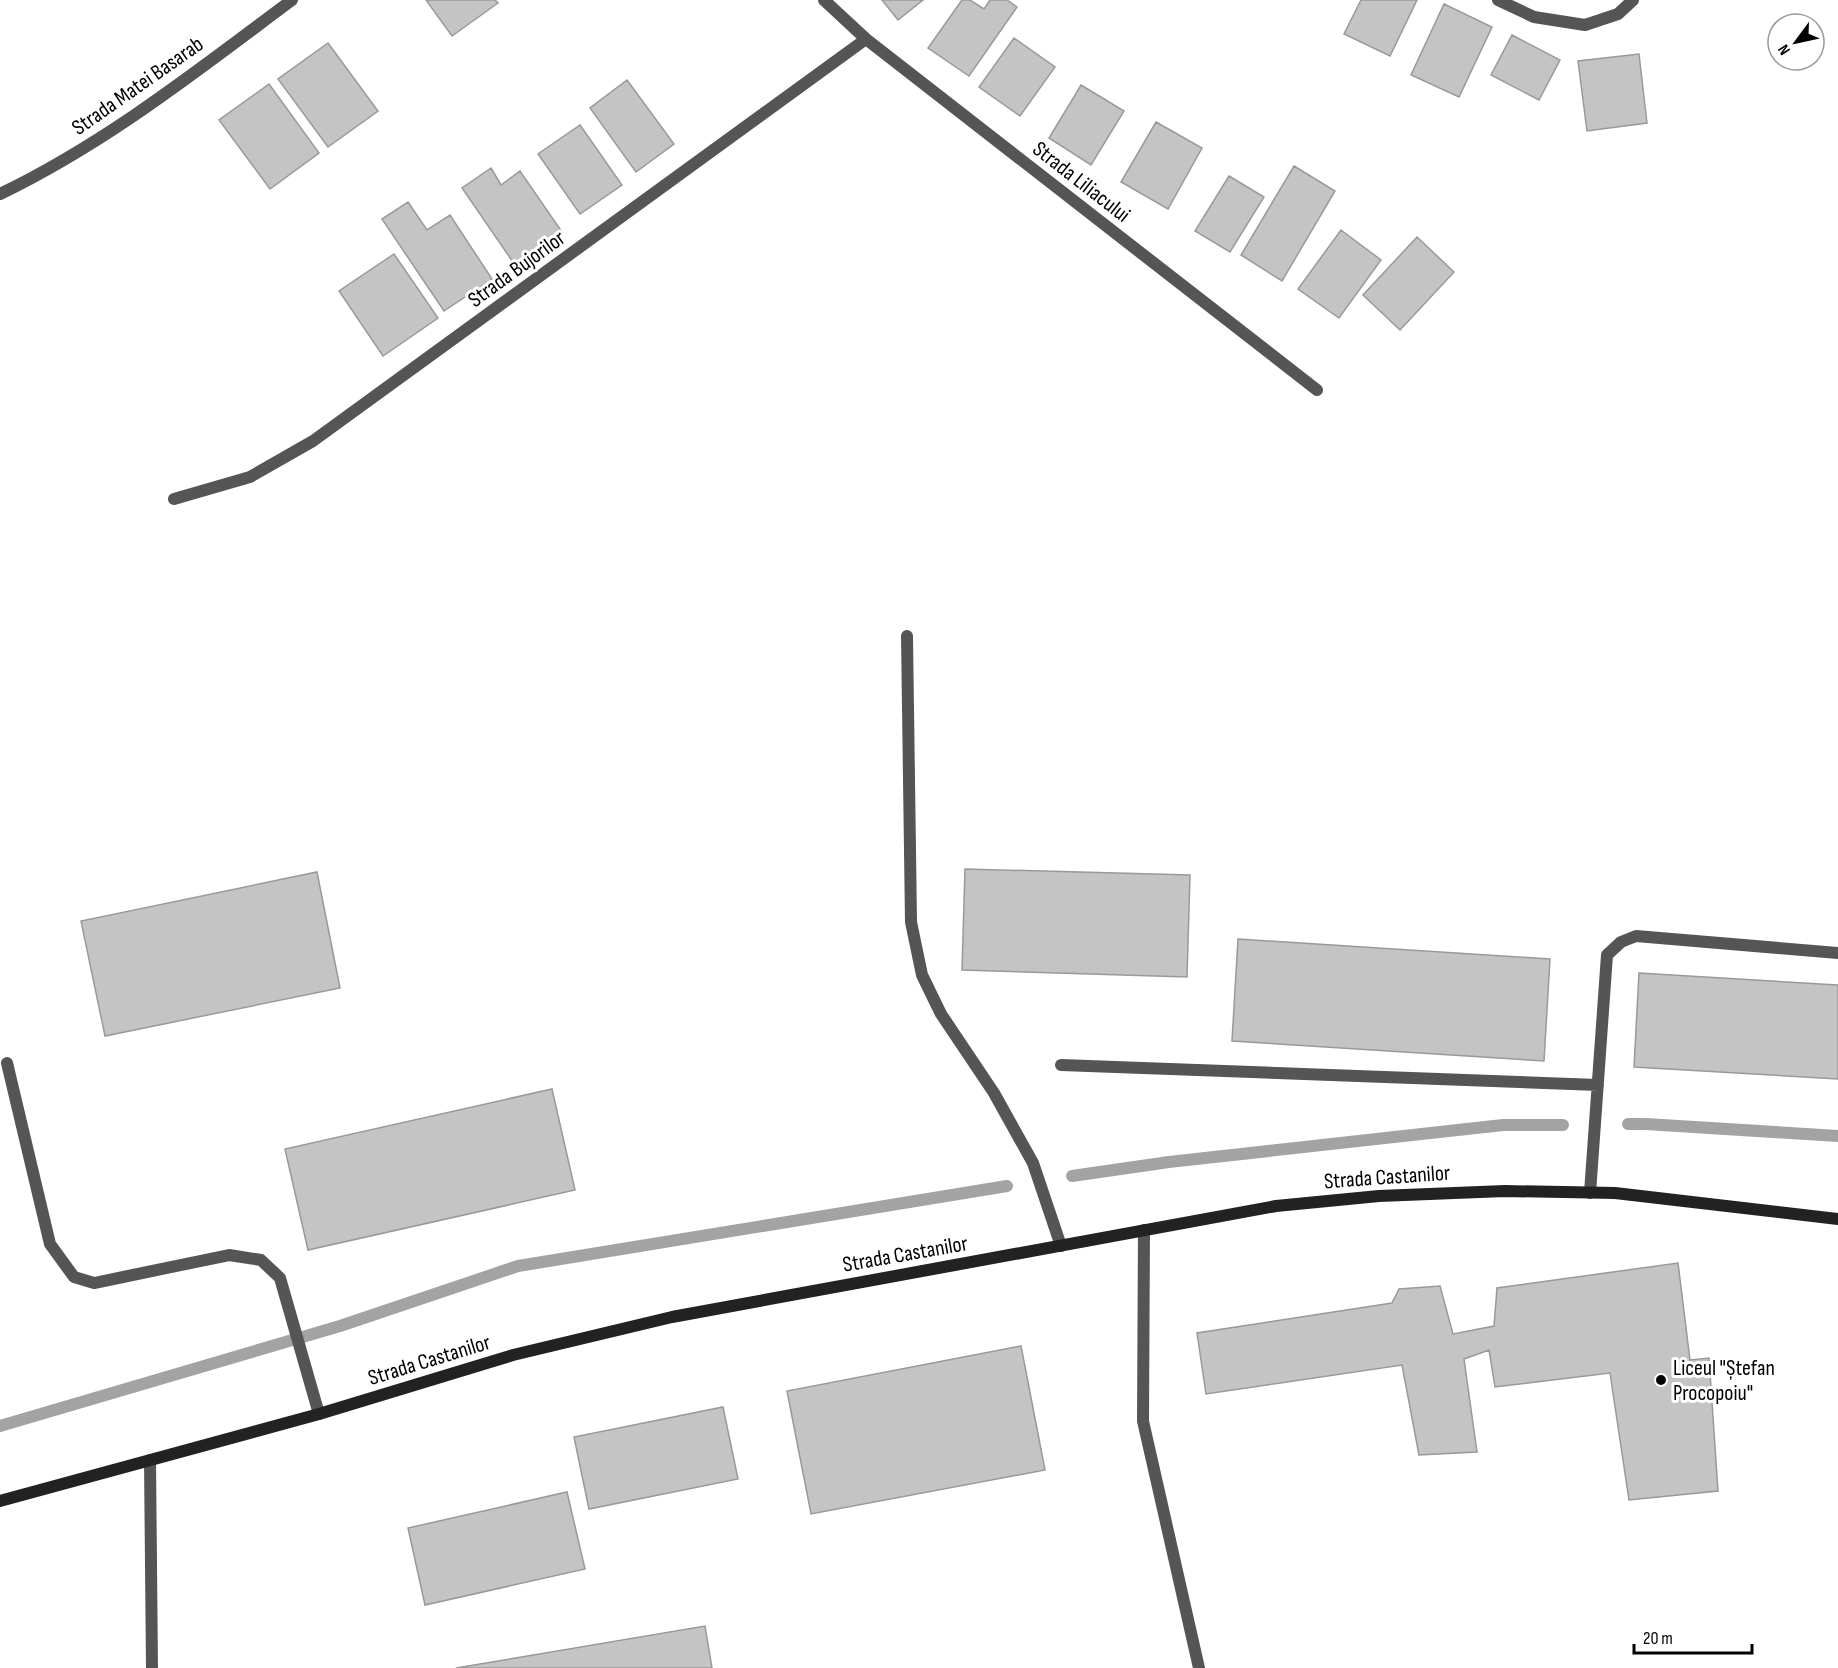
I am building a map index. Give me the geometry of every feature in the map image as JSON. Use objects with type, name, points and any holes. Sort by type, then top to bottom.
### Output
[{"type":"street","name":"Strada Matei Basarab","points":[[0,194],[39,175],[99,139],[160,98],[292,0]]},
{"type":"street","name":"Strada Liliacului","points":[[824,0],[866,39],[1317,390]]},
{"type":"street","points":[[1498,0],[1534,17],[1585,25],[1618,14],[1633,0]]},
{"type":"street","name":"Strada Bujorilor","points":[[174,499],[250,477],[313,441],[866,39]]},
{"type":"street","points":[[907,636],[910,922],[922,975],[941,1014],[994,1093],[1033,1162],[1061,1246]]},
{"type":"street","points":[[1590,1192],[1607,955],[1621,942],[1636,936],[1838,953]]},
{"type":"street","points":[[7,1063],[50,1244],[74,1277],[94,1283],[229,1255],[261,1260],[280,1278],[319,1414]]},
{"type":"street","points":[[1061,1065],[1598,1085]]},
{"type":"street","name":"Strada Castanilor","points":[[0,1501],[319,1414],[513,1355],[672,1317],[1276,1206],[1379,1196],[1505,1191],[1590,1192],[1838,1219]]},
{"type":"street","points":[[1144,1230],[1143,1421],[1199,1668]]},
{"type":"street","points":[[150,1460],[152,1668]]},
{"type":"building","points":[[426,0],[495,0],[498,3],[452,36]]},
{"type":"building","points":[[882,0],[923,0],[898,20]]},
{"type":"building","points":[[962,0],[970,0],[984,9],[990,0],[1007,0],[1017,7],[969,76],[928,48]]},
{"type":"building","points":[[1361,0],[1417,0],[1390,56],[1344,34]]},
{"type":"building","points":[[1444,4],[1492,27],[1459,97],[1411,75]]},
{"type":"building","points":[[1512,35],[1560,60],[1539,100],[1491,75]]},
{"type":"building","points":[[1014,38],[1055,67],[1020,116],[979,87]]},
{"type":"building","points":[[328,43],[378,111],[328,147],[278,79]]},
{"type":"building","points":[[1639,54],[1647,123],[1587,131],[1578,61]]},
{"type":"building","points":[[627,80],[674,144],[636,172],[590,108]]},
{"type":"building","points":[[269,84],[319,153],[270,189],[219,120]]},
{"type":"building","points":[[1081,85],[1124,111],[1091,165],[1049,138]]},
{"type":"building","points":[[1156,122],[1202,148],[1168,209],[1121,182]]},
{"type":"building","points":[[580,125],[622,185],[580,214],[538,154]]},
{"type":"building","points":[[1294,166],[1335,191],[1282,281],[1241,255]]},
{"type":"building","points":[[491,168],[501,185],[520,171],[562,232],[515,265],[462,188]]},
{"type":"building","points":[[1229,176],[1264,197],[1230,252],[1195,231]]},
{"type":"building","points":[[408,202],[427,230],[450,215],[492,279],[444,311],[382,219]]},
{"type":"building","points":[[1341,230],[1381,260],[1339,318],[1298,289]]},
{"type":"building","points":[[1417,237],[1454,272],[1400,330],[1363,295]]},
{"type":"building","points":[[394,254],[438,318],[383,356],[339,291]]},
{"type":"building","points":[[965,869],[1190,875],[1187,977],[962,970]]},
{"type":"building","points":[[317,872],[340,988],[105,1036],[81,921]]},
{"type":"building","points":[[1238,939],[1550,959],[1544,1061],[1232,1041]]},
{"type":"building","points":[[1639,973],[1838,985],[1838,1079],[1634,1067]]},
{"type":"building","points":[[552,1089],[575,1190],[308,1250],[285,1149]]},
{"type":"building","name":"Liceul \"Ștefan Procopoiu\"","points":[[1678,1263],[1690,1360],[1709,1358],[1718,1491],[1629,1500],[1610,1373],[1495,1387],[1489,1350],[1464,1359],[1477,1452],[1419,1455],[1402,1365],[1206,1394],[1197,1333],[1392,1303],[1399,1289],[1440,1286],[1453,1334],[1494,1326],[1497,1288]]},
{"type":"building","points":[[1021,1346],[1045,1470],[811,1514],[787,1391]]},
{"type":"building","points":[[723,1407],[738,1479],[589,1509],[574,1437]]},
{"type":"building","points":[[567,1492],[585,1569],[425,1605],[408,1528]]},
{"type":"building","points":[[705,1626],[712,1668],[456,1668]]},
{"type":"waterway","points":[[1628,1124],[1838,1136]]},
{"type":"waterway","points":[[1072,1176],[1169,1162],[1503,1125],[1563,1125]]},
{"type":"waterway","points":[[0,1426],[340,1326],[518,1266],[1007,1186]]},
{"type":"place","name":"Liceul \"Ștefan Procopoiu\"","points":[[1661,1380]]}]
